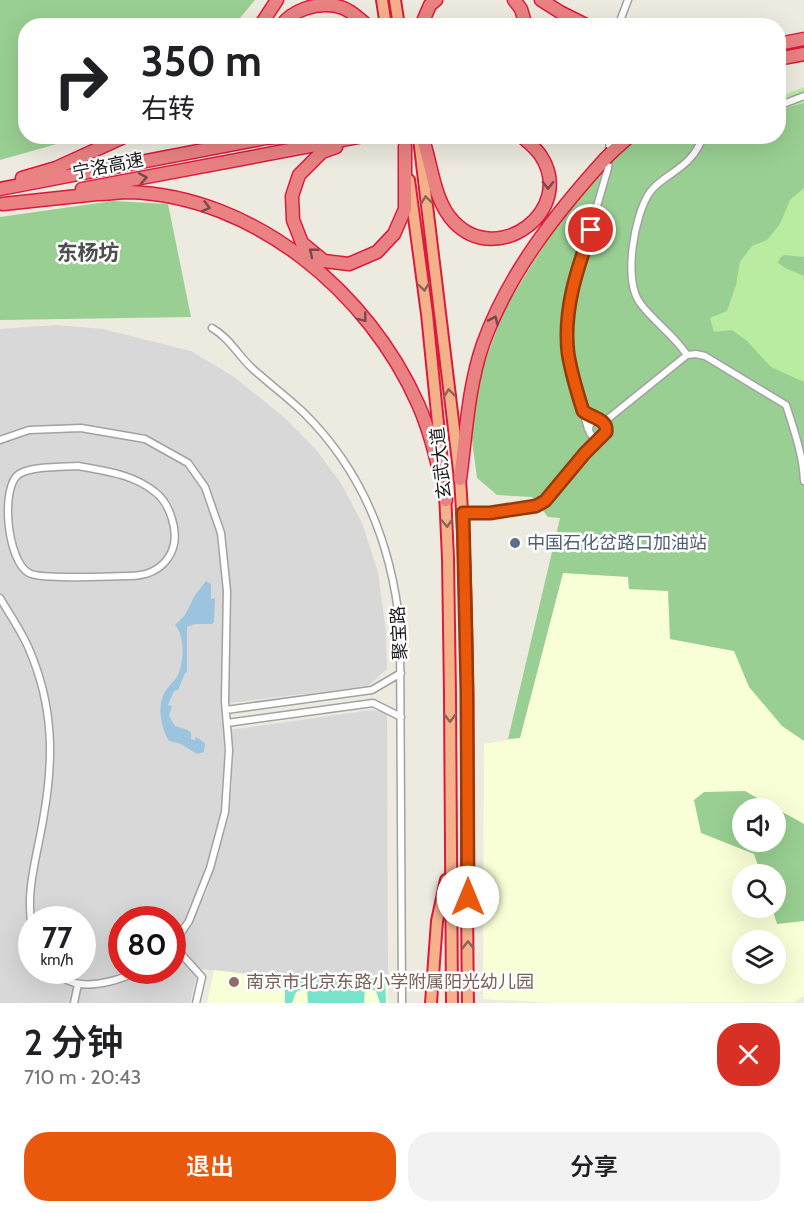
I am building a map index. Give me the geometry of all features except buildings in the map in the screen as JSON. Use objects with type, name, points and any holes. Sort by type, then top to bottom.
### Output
[{"type":"highway","points":[[265,18],[277,0]]},
{"type":"highway","points":[[382,0],[385,18]]},
{"type":"highway","points":[[395,0],[398,18]]},
{"type":"highway","points":[[424,18],[430,5],[436,0]]},
{"type":"highway","points":[[514,0],[521,9],[524,18]]},
{"type":"highway","points":[[542,0],[572,18]]},
{"type":"highway","points":[[288,18],[315,5],[336,6],[359,18]]},
{"type":"highway","points":[[786,42],[804,39]]},
{"type":"highway","points":[[786,57],[804,54]]},
{"type":"highway","points":[[0,184],[56,168],[108,144]]},
{"type":"highway","name":"宁洛高速","points":[[0,189],[234,144]]},
{"type":"highway","name":"宁洛高速","points":[[1,204],[322,144]]},
{"type":"highway","points":[[344,144],[322,152],[299,174],[292,196],[292,220],[302,243],[324,261],[349,264],[377,252],[394,234],[405,209],[404,144]]},
{"type":"highway","name":"玄武大道","points":[[404,144],[427,314],[446,500],[452,1003]]},
{"type":"highway","name":"玄武大道","points":[[421,144],[463,513],[467,703],[468,1003]]},
{"type":"highway","points":[[422,144],[443,204],[453,221],[470,234],[498,239],[517,234],[531,225],[541,213],[547,200],[549,183],[546,168],[541,156],[529,144]]},
{"type":"highway","points":[[460,479],[474,381],[483,346],[496,314],[516,275],[548,227],[609,155],[621,144]]},
{"type":"highway","points":[[1,204],[129,192],[174,198],[244,220],[280,242],[320,272],[354,305],[403,374],[432,440],[446,500]]},
{"type":"highway","points":[[431,1003],[437,921],[450,859]]},
{"type":"street","points":[[621,18],[628,0]]},
{"type":"street","points":[[786,103],[804,96]]},
{"type":"street","points":[[603,437],[595,438],[589,430],[568,353],[567,331],[571,296],[608,168],[610,144]]},
{"type":"street","points":[[687,355],[678,342],[640,303],[635,294],[633,253],[639,216],[651,191],[693,156],[700,144]]},
{"type":"street","name":"聚宝路","points":[[212,328],[221,334],[252,368],[303,412],[331,443],[354,477],[378,525],[389,558],[397,592],[400,628],[402,1003]]},
{"type":"street","points":[[585,453],[589,442],[591,422],[602,421],[687,355],[696,354],[713,360],[786,405],[798,441],[804,481]]},
{"type":"street","points":[[463,513],[490,513],[536,506],[545,501],[607,430],[602,421],[583,411]]},
{"type":"street","points":[[0,440],[29,430],[81,428],[145,439],[188,463],[206,486],[221,533],[227,591],[226,710],[229,750],[225,812],[210,868],[186,926]]},
{"type":"street","points":[[78,466],[116,473],[140,482],[157,493],[170,511],[176,531],[175,542],[168,559],[148,574],[39,577],[28,573],[20,565],[3,524],[12,481],[20,473],[78,466]]},
{"type":"street","points":[[0,598],[29,647],[43,686],[50,725],[51,764],[43,820],[29,888],[29,906]]},
{"type":"street","points":[[226,710],[372,690],[401,673]]},
{"type":"street","points":[[227,723],[373,703],[401,717]]},
{"type":"street","points":[[186,960],[201,977],[196,1003]]},
{"type":"street","points":[[74,1003],[78,984]]},
{"type":"shaded area","points":[[57,325],[103,329],[191,351],[234,377],[285,418],[318,452],[342,485],[362,523],[378,572],[386,632],[387,669],[368,686],[222,704],[225,758],[222,812],[214,846],[188,916],[186,919],[186,906],[108,906],[108,984],[186,984],[186,964],[197,976],[190,1003],[0,1003],[0,329]]},
{"type":"shaded area","points":[[563,573],[628,577],[629,589],[668,591],[670,639],[734,651],[804,593],[804,996],[794,1002],[556,1003],[483,999],[484,744],[520,738]]},
{"type":"shaded area","points":[[206,581],[211,584],[211,599],[215,598],[214,622],[187,627],[187,672],[168,705],[172,706],[169,716],[175,726],[188,730],[191,733],[191,739],[195,740],[196,737],[205,743],[204,752],[197,754],[181,744],[169,741],[162,723],[160,709],[163,696],[178,675],[181,664],[181,635],[175,625],[185,615],[195,595]]},
{"type":"shaded area","points":[[371,710],[387,713],[388,976],[256,975],[200,969],[186,954],[186,931],[207,891],[227,822],[232,784],[229,730]]},
{"type":"shaded area","points":[[214,970],[257,975],[388,976],[388,1003],[207,1003]]},
{"type":"shaded area","points":[[385,978],[386,1003],[380,1003],[376,991],[365,987],[364,1003],[308,1003],[307,987],[296,992],[292,1003],[285,1003],[285,988],[281,988],[282,979]]},
{"type":"green space","points":[[0,0],[255,0],[240,18],[18,18],[18,144],[57,144],[0,160]]},
{"type":"green space","points":[[804,87],[804,553],[741,437],[663,144],[786,144],[786,94]]},
{"type":"green space","points":[[804,103],[804,188],[790,200],[780,224],[767,240],[752,246],[740,262],[736,285],[727,311],[710,318],[714,332],[732,330],[747,341],[771,367],[804,382],[804,741],[782,726],[749,687],[734,651],[670,639],[668,591],[629,589],[628,577],[563,573],[520,738],[508,739],[560,518],[548,517],[532,497],[497,495],[477,478],[471,433],[482,370],[505,308],[563,215],[622,149],[630,144],[786,144],[786,108]]},
{"type":"green space","points":[[113,201],[168,204],[191,317],[0,320],[0,217]]},
{"type":"green space","points":[[784,255],[804,257],[804,276],[778,263]]},
{"type":"green space","points":[[745,791],[757,798],[732,798],[732,845],[701,833],[694,800],[704,792]]},
{"type":"green space","points":[[786,814],[804,824],[804,921],[777,924],[775,918],[786,918],[786,864],[758,864],[754,854],[749,852],[786,852]]},
{"type":"place","name":"中国石化岔路口加油站","points":[[515,543]]},
{"type":"place","name":"南京市北京东路小学附属阳光幼儿园","points":[[234,982]]},
{"type":"district","name":"东杨坊","points":[[88,253]]},
{"type":"route","points":[[468,897],[463,513],[490,513],[536,506],[545,501],[585,453],[605,435],[607,427],[604,422],[590,417],[583,411],[568,353],[567,331],[571,296],[579,261],[591,230]]}]
